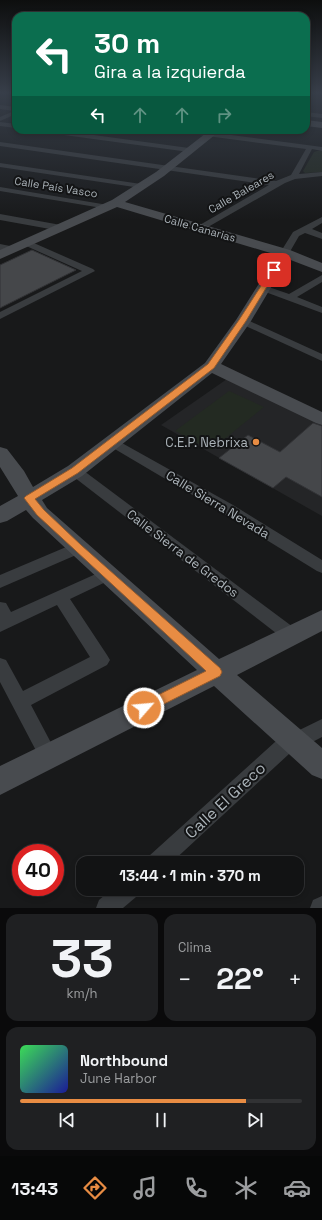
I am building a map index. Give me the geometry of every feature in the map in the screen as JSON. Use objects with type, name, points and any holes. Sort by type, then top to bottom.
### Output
[{"type":"street","points":[[81,135],[189,150]]},
{"type":"street","points":[[0,255],[112,205],[168,168],[209,135]]},
{"type":"street","points":[[235,135],[322,149]]},
{"type":"street","points":[[0,144],[278,184]]},
{"type":"street","points":[[294,177],[310,147]]},
{"type":"street","points":[[0,165],[141,186]]},
{"type":"street","name":"Calle Baleares","points":[[201,228],[278,184],[294,177],[322,174]]},
{"type":"street","name":"Calle País Vasco","points":[[0,189],[112,205]]},
{"type":"street","name":"Calle Canarias","points":[[112,205],[201,228],[285,253],[322,268]]},
{"type":"street","points":[[0,217],[61,228]]},
{"type":"street","points":[[0,516],[75,470],[211,366],[243,321],[296,234],[322,220]]},
{"type":"street","points":[[304,229],[322,236]]},
{"type":"street","points":[[0,316],[90,271],[27,243]]},
{"type":"street","points":[[0,247],[12,249]]},
{"type":"street","points":[[290,297],[322,278]]},
{"type":"street","points":[[263,288],[322,310]]},
{"type":"street","points":[[243,321],[322,358]]},
{"type":"street","points":[[211,366],[322,419]]},
{"type":"street","name":"Calle Sierra Nevada","points":[[113,442],[228,509],[322,567]]},
{"type":"street","points":[[0,452],[40,513],[322,766]]},
{"type":"street","name":"Calle Sierra de Gredos","points":[[75,470],[291,635]]},
{"type":"street","points":[[0,582],[78,548]]},
{"type":"street","points":[[2,618],[60,597],[107,574]]},
{"type":"street","points":[[20,702],[101,660],[60,597]]},
{"type":"street","points":[[0,781],[322,620]]},
{"type":"street","points":[[0,664],[49,756]]},
{"type":"street","name":"Calle El Greco","points":[[164,856],[282,748],[322,727]]},
{"type":"street","points":[[107,908],[120,896]]},
{"type":"shaded area","points":[[322,151],[322,172],[305,173],[303,171],[314,152]]},
{"type":"shaded area","name":"C.E.P. Nebrixa","points":[[227,379],[322,425],[322,516],[161,425]]},
{"type":"shaded area","points":[[229,391],[264,407],[211,450],[175,431]]},
{"type":"building","points":[[32,250],[76,270],[0,308],[0,265]]},
{"type":"building","points":[[313,423],[322,426],[322,497],[286,477],[273,488],[219,458],[248,435],[280,452]]},
{"type":"place","name":"C.E.P. Nebrixa","points":[[256,442]]},
{"type":"route","points":[[144,708],[216,672],[40,513],[29,498],[75,470],[211,366],[243,321],[274,270]]}]
